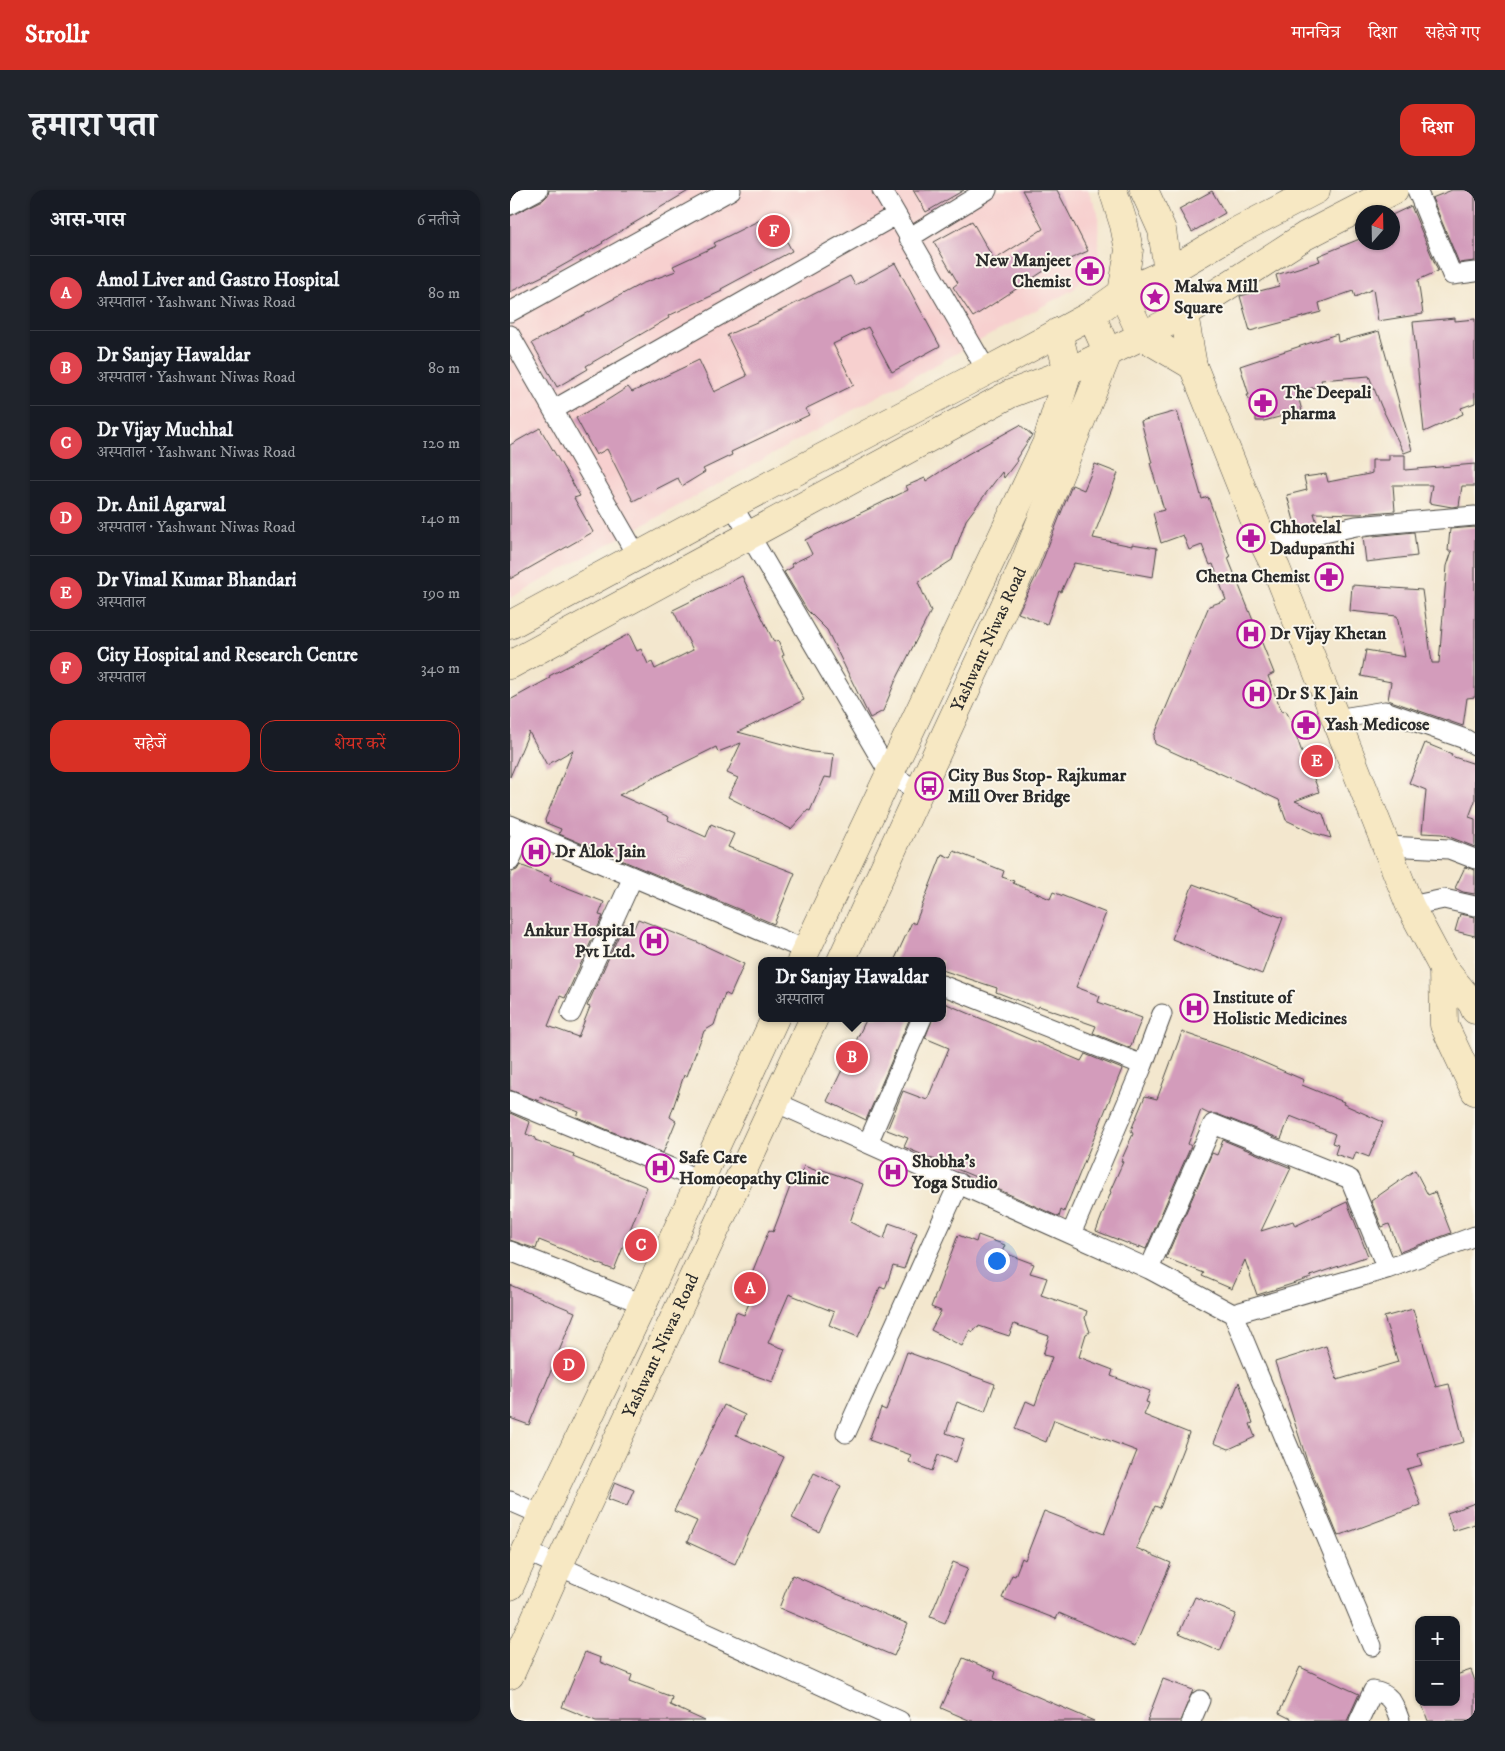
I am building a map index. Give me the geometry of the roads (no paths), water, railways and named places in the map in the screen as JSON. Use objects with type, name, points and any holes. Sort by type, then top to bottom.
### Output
[{"type":"main road","points":[[1113,190],[1124,225],[1129,250],[1122,293],[1142,336],[1193,366]]},
{"type":"main road","points":[[1144,190],[1162,230],[1168,272],[1184,314],[1193,366],[1276,568],[1410,906],[1475,1010]]},
{"type":"main road","points":[[510,625],[732,505],[988,371],[1091,315],[1122,293],[1168,272],[1239,230],[1316,190]]},
{"type":"main road","points":[[510,665],[1010,394],[1068,372],[1184,314],[1305,236],[1394,190]]},
{"type":"main road","points":[[1091,315],[1108,353]]},
{"type":"main road","points":[[1058,332],[1068,372]]},
{"type":"main road","name":"Yashwant Niwas Road","points":[[843,957],[1023,566],[1108,353]]},
{"type":"main road","name":"Yashwant Niwas Road","points":[[804,955],[1046,444],[1068,372]]},
{"type":"main road","points":[[1458,980],[1444,1025],[1475,1091]]},
{"type":"main road","name":"Yashwant Niwas Road","points":[[510,1586],[773,1022]]},
{"type":"main road","name":"Yashwant Niwas Road","points":[[510,1675],[812,1022]]},
{"type":"street","points":[[510,205],[538,190]]},
{"type":"street","points":[[510,312],[731,190]]},
{"type":"street","points":[[882,190],[988,371]]},
{"type":"street","points":[[909,238],[987,190]]},
{"type":"street","points":[[1417,190],[1452,275],[1475,272]]},
{"type":"street","points":[[553,410],[896,215]]},
{"type":"street","points":[[510,335],[637,556]]},
{"type":"street","points":[[732,505],[889,774],[919,792]]},
{"type":"street","points":[[1266,546],[1356,526],[1475,516]]},
{"type":"street","points":[[1336,719],[1385,711],[1465,738],[1475,745]]},
{"type":"street","points":[[510,861],[517,828],[633,877],[804,955]]},
{"type":"street","points":[[1387,846],[1448,849],[1475,859]]},
{"type":"street","points":[[570,1013],[633,877]]},
{"type":"street","points":[[1410,906],[1444,900],[1475,906]]},
{"type":"street","points":[[946,987],[1143,1065]]},
{"type":"street","points":[[1072,1234],[1143,1065],[1162,1014]]},
{"type":"street","points":[[868,1143],[920,1022]]},
{"type":"street","points":[[510,1102],[700,1180]]},
{"type":"street","points":[[775,1102],[1149,1269],[1233,1314],[1372,1646]]},
{"type":"street","points":[[1149,1269],[1213,1124],[1350,1179],[1387,1269]]},
{"type":"street","points":[[846,1433],[959,1183]]},
{"type":"street","points":[[1233,1314],[1387,1269],[1475,1236]]},
{"type":"street","points":[[510,1251],[643,1304]]},
{"type":"street","points":[[510,1501],[542,1515]]},
{"type":"street","points":[[526,1551],[900,1721]]},
{"type":"street","points":[[1359,1721],[1373,1691],[1380,1692],[1392,1700],[1400,1721]]},
{"type":"street","points":[[1191,1721],[1200,1700]]},
{"type":"place","name":"City Hospital and Research Centre","points":[[774,231]]},
{"type":"place","name":"New Manjeet Chemist","points":[[1090,271]]},
{"type":"place","name":"Malwa Mill Square","points":[[1155,297]]},
{"type":"place","name":"The Deepali pharma","points":[[1263,403]]},
{"type":"place","name":"Chhotelal Dadupanthi","points":[[1251,538]]},
{"type":"place","name":"Chetna Chemist","points":[[1329,577]]},
{"type":"place","name":"Dr Vijay Khetan","points":[[1251,634]]},
{"type":"place","name":"Dr S K Jain","points":[[1257,694]]},
{"type":"place","name":"Yash Medicose","points":[[1306,725]]},
{"type":"place","name":"Dr Vimal Kumar Bhandari","points":[[1317,761]]},
{"type":"place","name":"City Bus Stop- Rajkumar Mill Over Bridge","points":[[929,786]]},
{"type":"place","name":"Dr Alok Jain","points":[[536,852]]},
{"type":"place","name":"Ankur Hospital Pvt Ltd.","points":[[654,941]]},
{"type":"place","name":"Institute of Holistic Medicines","points":[[1194,1008]]},
{"type":"place","name":"Dr Sanjay Hawaldar","points":[[852,1057]]},
{"type":"place","name":"Safe Care Homoeopathy Clinic","points":[[660,1168]]},
{"type":"place","name":"Shobha's Yoga Studio","points":[[893,1172]]},
{"type":"place","name":"Dr Vijay Muchhal","points":[[641,1245]]},
{"type":"place","name":"Amol Liver and Gastro Hospital","points":[[750,1288]]},
{"type":"place","name":"Dr. Anil Agarwal","points":[[569,1365]]}]
